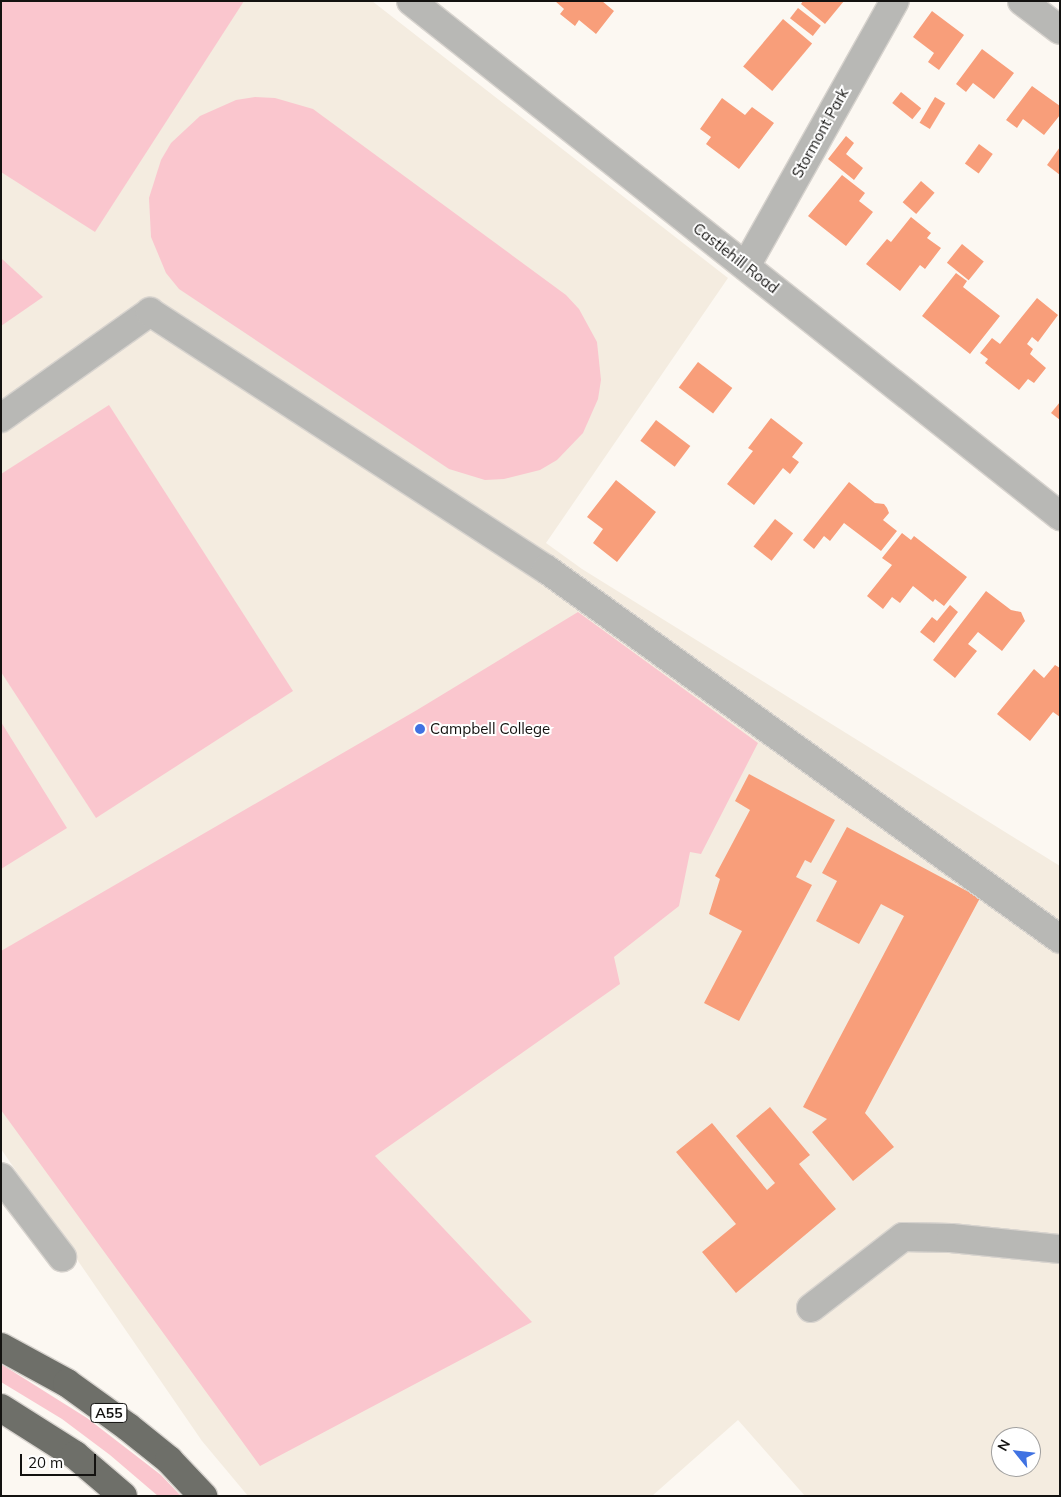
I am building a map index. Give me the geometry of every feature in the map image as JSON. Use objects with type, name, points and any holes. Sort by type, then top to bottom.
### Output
[{"type":"highway","name":"A55","points":[[1,1347],[67,1382],[169,1460],[203,1496]]},
{"type":"highway","points":[[1,1408],[75,1456],[123,1496]]},
{"type":"street","name":"Castlehill Road","points":[[411,1],[1060,516]]},
{"type":"street","name":"Stormont Park","points":[[746,266],[895,1]]},
{"type":"street","points":[[1022,1],[1060,30]]},
{"type":"street","points":[[1,418],[150,312],[546,569],[1060,939]]},
{"type":"street","points":[[1,1177],[62,1257]]},
{"type":"street","points":[[810,1308],[903,1237],[951,1238],[1060,1248]]},
{"type":"shaded area","name":"Campbell College","points":[[1,1],[372,1],[728,278],[546,543],[582,569],[1060,866],[1060,1496],[805,1496],[738,1420],[652,1496],[248,1496],[202,1441],[1,1149]]},
{"type":"shaded area","points":[[1,1],[244,1],[95,232],[1,172]]},
{"type":"shaded area","points":[[255,97],[275,98],[313,109],[566,295],[579,309],[597,342],[601,380],[598,399],[583,433],[557,460],[540,470],[504,479],[485,480],[449,469],[179,289],[166,273],[151,237],[149,198],[161,160],[171,143],[200,116],[236,100]]},
{"type":"shaded area","points":[[1,258],[43,297],[1,326]]},
{"type":"shaded area","points":[[109,405],[293,691],[96,818],[1,672],[1,474]]},
{"type":"shaded area","points":[[578,612],[758,743],[701,854],[690,852],[679,906],[614,957],[620,984],[375,1156],[532,1322],[260,1466],[1,1110],[1,951],[417,710]]},
{"type":"shaded area","points":[[1,722],[67,828],[1,869]]},
{"type":"shaded area","points":[[1,1364],[87,1418],[161,1475],[181,1496],[158,1496],[110,1455],[62,1419],[1,1382]]},
{"type":"building","points":[[555,1],[602,1],[614,11],[596,34],[579,20],[575,26],[560,14],[564,9]]},
{"type":"building","points":[[803,1],[844,1],[825,24],[801,4]]},
{"type":"building","points":[[798,8],[821,26],[813,36],[790,18]]},
{"type":"building","points":[[932,11],[964,35],[939,70],[928,62],[934,53],[913,37]]},
{"type":"building","points":[[783,19],[812,43],[772,91],[743,66]]},
{"type":"building","points":[[982,49],[1014,73],[994,99],[973,83],[966,92],[956,84]]},
{"type":"building","points":[[1032,86],[1060,106],[1060,115],[1044,135],[1023,119],[1017,128],[1006,120]]},
{"type":"building","points":[[901,92],[921,108],[912,119],[892,103]]},
{"type":"building","points":[[935,97],[945,103],[930,129],[920,123]]},
{"type":"building","points":[[722,98],[745,115],[752,107],[774,123],[739,169],[706,144],[711,137],[700,129]]},
{"type":"building","points":[[846,136],[854,143],[846,154],[863,168],[854,180],[828,159]]},
{"type":"building","points":[[979,144],[993,154],[979,173],[965,163]]},
{"type":"building","points":[[1060,147],[1060,175],[1047,165]]},
{"type":"building","points":[[842,175],[865,193],[859,201],[873,212],[846,246],[808,216]]},
{"type":"building","points":[[921,181],[935,193],[916,214],[903,202]]},
{"type":"building","points":[[911,217],[931,233],[927,238],[941,248],[925,269],[920,265],[900,291],[866,264],[887,239],[891,242]]},
{"type":"building","points":[[962,244],[984,262],[969,280],[947,263]]},
{"type":"building","points":[[956,273],[967,281],[963,287],[1000,316],[970,354],[922,316]]},
{"type":"building","points":[[1037,298],[1058,315],[1038,342],[1032,337],[1027,344],[1033,349],[1030,354],[1046,368],[1034,383],[1028,379],[1019,390],[985,363],[988,359],[980,353],[992,338],[1000,344]]},
{"type":"building","points":[[698,362],[732,388],[713,413],[679,388]]},
{"type":"building","points":[[1060,402],[1060,420],[1051,413]]},
{"type":"building","points":[[771,418],[803,443],[792,457],[799,462],[790,474],[783,468],[754,505],[727,484],[753,451],[748,448]]},
{"type":"building","points":[[656,420],[690,446],[675,467],[640,441]]},
{"type":"building","points":[[616,480],[656,512],[617,562],[593,543],[603,529],[587,517]]},
{"type":"building","points":[[849,482],[875,503],[884,504],[887,508],[889,513],[883,520],[897,531],[881,551],[844,523],[830,541],[824,536],[814,549],[803,540]]},
{"type":"building","points":[[775,519],[793,533],[772,561],[753,547]]},
{"type":"building","points":[[902,533],[911,540],[914,536],[967,577],[944,606],[935,599],[933,602],[913,586],[900,603],[892,597],[883,609],[867,596],[892,565],[882,558]]},
{"type":"building","points":[[986,591],[1011,610],[1021,612],[1025,621],[1002,651],[978,632],[968,644],[977,651],[955,678],[933,660]]},
{"type":"building","points":[[950,605],[958,612],[934,643],[920,632],[932,617],[937,621]]},
{"type":"building","points":[[1055,665],[1060,668],[1060,717],[1053,712],[1030,741],[997,714],[1034,669],[1044,678]]},
{"type":"building","points":[[749,774],[835,820],[811,863],[805,860],[796,877],[812,885],[739,1021],[704,1003],[742,931],[709,914],[720,879],[715,876],[750,810],[735,801]]},
{"type":"building","points":[[847,827],[980,898],[865,1113],[894,1147],[853,1181],[812,1132],[827,1119],[803,1107],[904,916],[881,904],[859,944],[816,921],[837,881],[822,873]]},
{"type":"building","points":[[770,1107],[810,1155],[799,1164],[836,1209],[736,1293],[702,1252],[736,1224],[676,1152],[712,1123],[767,1190],[775,1183],[736,1136]]},
{"type":"place","name":"Campbell College","points":[[420,729]]}]
